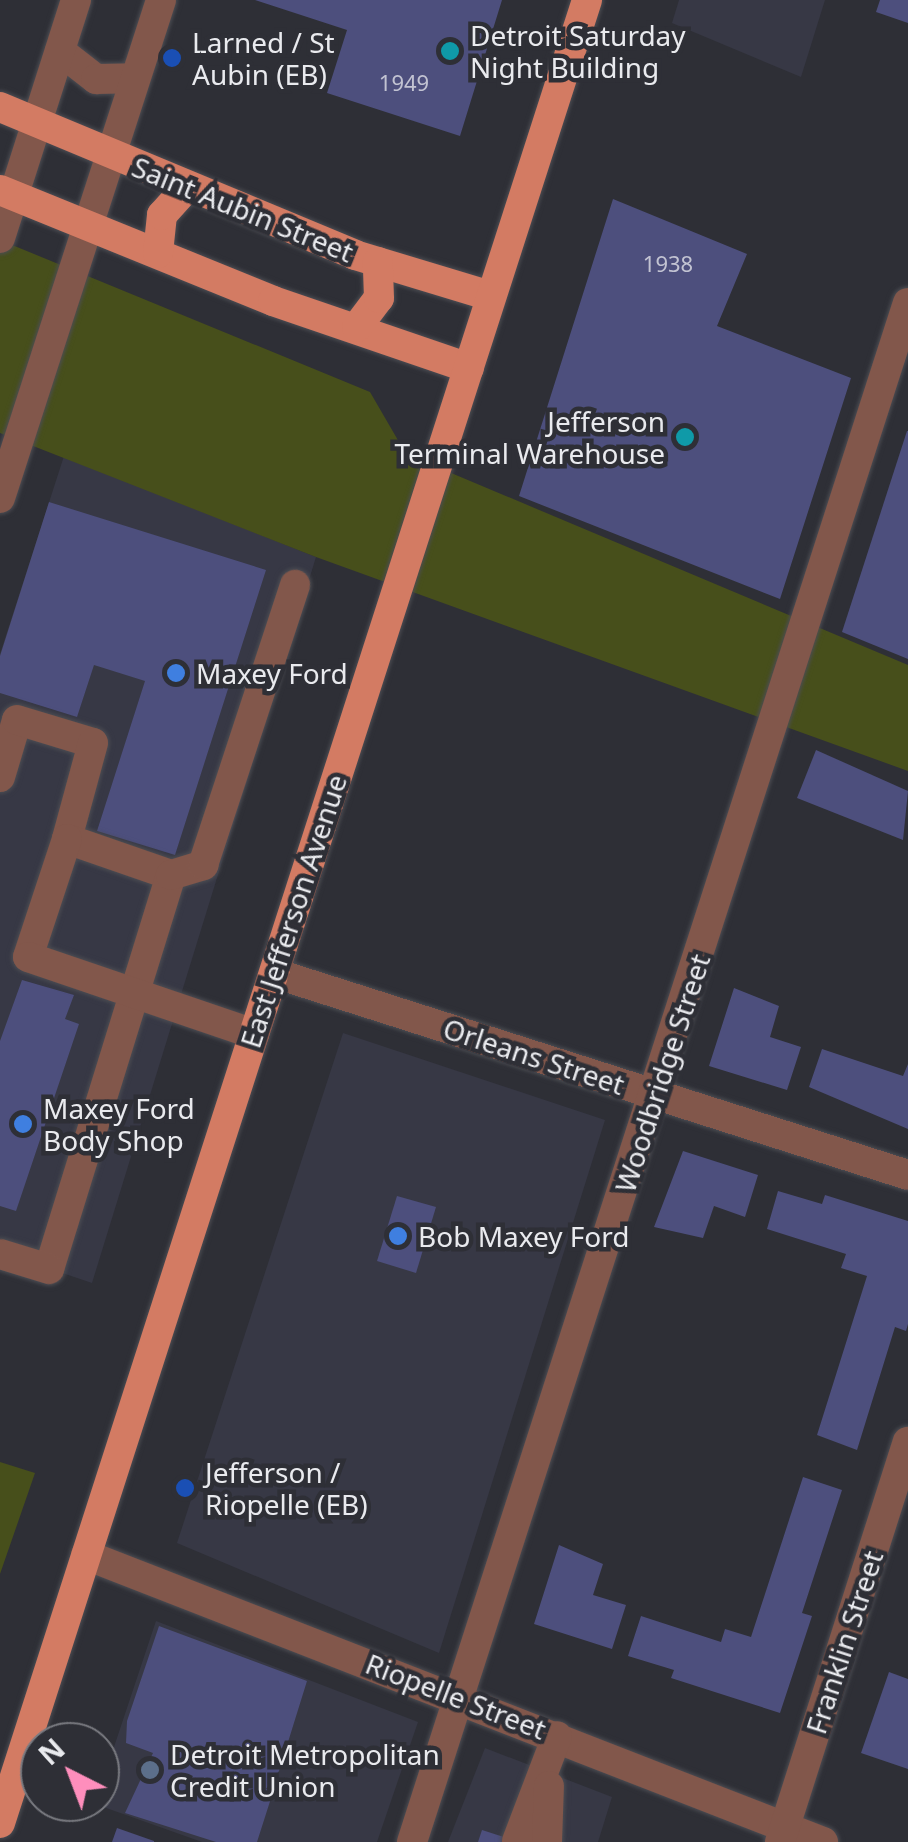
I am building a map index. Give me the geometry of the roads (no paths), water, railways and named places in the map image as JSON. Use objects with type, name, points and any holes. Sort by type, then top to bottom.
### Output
[{"type":"main road","name":"East Jefferson Avenue","points":[[0,1823],[587,0]]},
{"type":"main road","name":"Saint Aubin Street","points":[[0,107],[378,262],[491,296]]},
{"type":"main road","points":[[158,253],[162,215],[188,186]]},
{"type":"main road","points":[[7,193],[469,368]]},
{"type":"main road","points":[[357,327],[379,298],[378,262]]},
{"type":"street","points":[[0,238],[7,193],[37,123],[76,0]]},
{"type":"street","points":[[0,498],[160,0]]},
{"type":"street","points":[[60,51],[96,79],[136,78]]},
{"type":"street","name":"Woodbridge Street","points":[[412,1842],[656,1095],[908,303]]},
{"type":"street","points":[[67,838],[171,875],[202,865],[295,584]]},
{"type":"street","points":[[0,777],[17,720],[94,742],[28,958],[254,1034]]},
{"type":"street","points":[[0,1254],[49,1269],[171,875]]},
{"type":"street","name":"Orleans Street","points":[[274,972],[908,1175]]},
{"type":"street","name":"Franklin Street","points":[[782,1834],[908,1442]]},
{"type":"street","name":"Riopelle Street","points":[[86,1555],[562,1738],[782,1834],[824,1842]]},
{"type":"street","points":[[516,1842],[562,1738]]},
{"type":"street","points":[[547,1842],[547,1792],[562,1738]]},
{"type":"place","name":"Detroit Saturday Night Building","points":[[450,51]]},
{"type":"place","name":"Larned / St Aubin (EB)","points":[[172,58]]},
{"type":"place","name":"Jefferson Terminal Warehouse","points":[[685,437]]},
{"type":"place","name":"Maxey Ford","points":[[176,673]]},
{"type":"place","name":"Maxey Ford Body Shop","points":[[23,1124]]},
{"type":"place","name":"Bob Maxey Ford","points":[[398,1236]]},
{"type":"place","name":"Jefferson / Riopelle (EB)","points":[[185,1488]]},
{"type":"place","name":"Detroit Metropolitan Credit Union","points":[[150,1770]]}]
